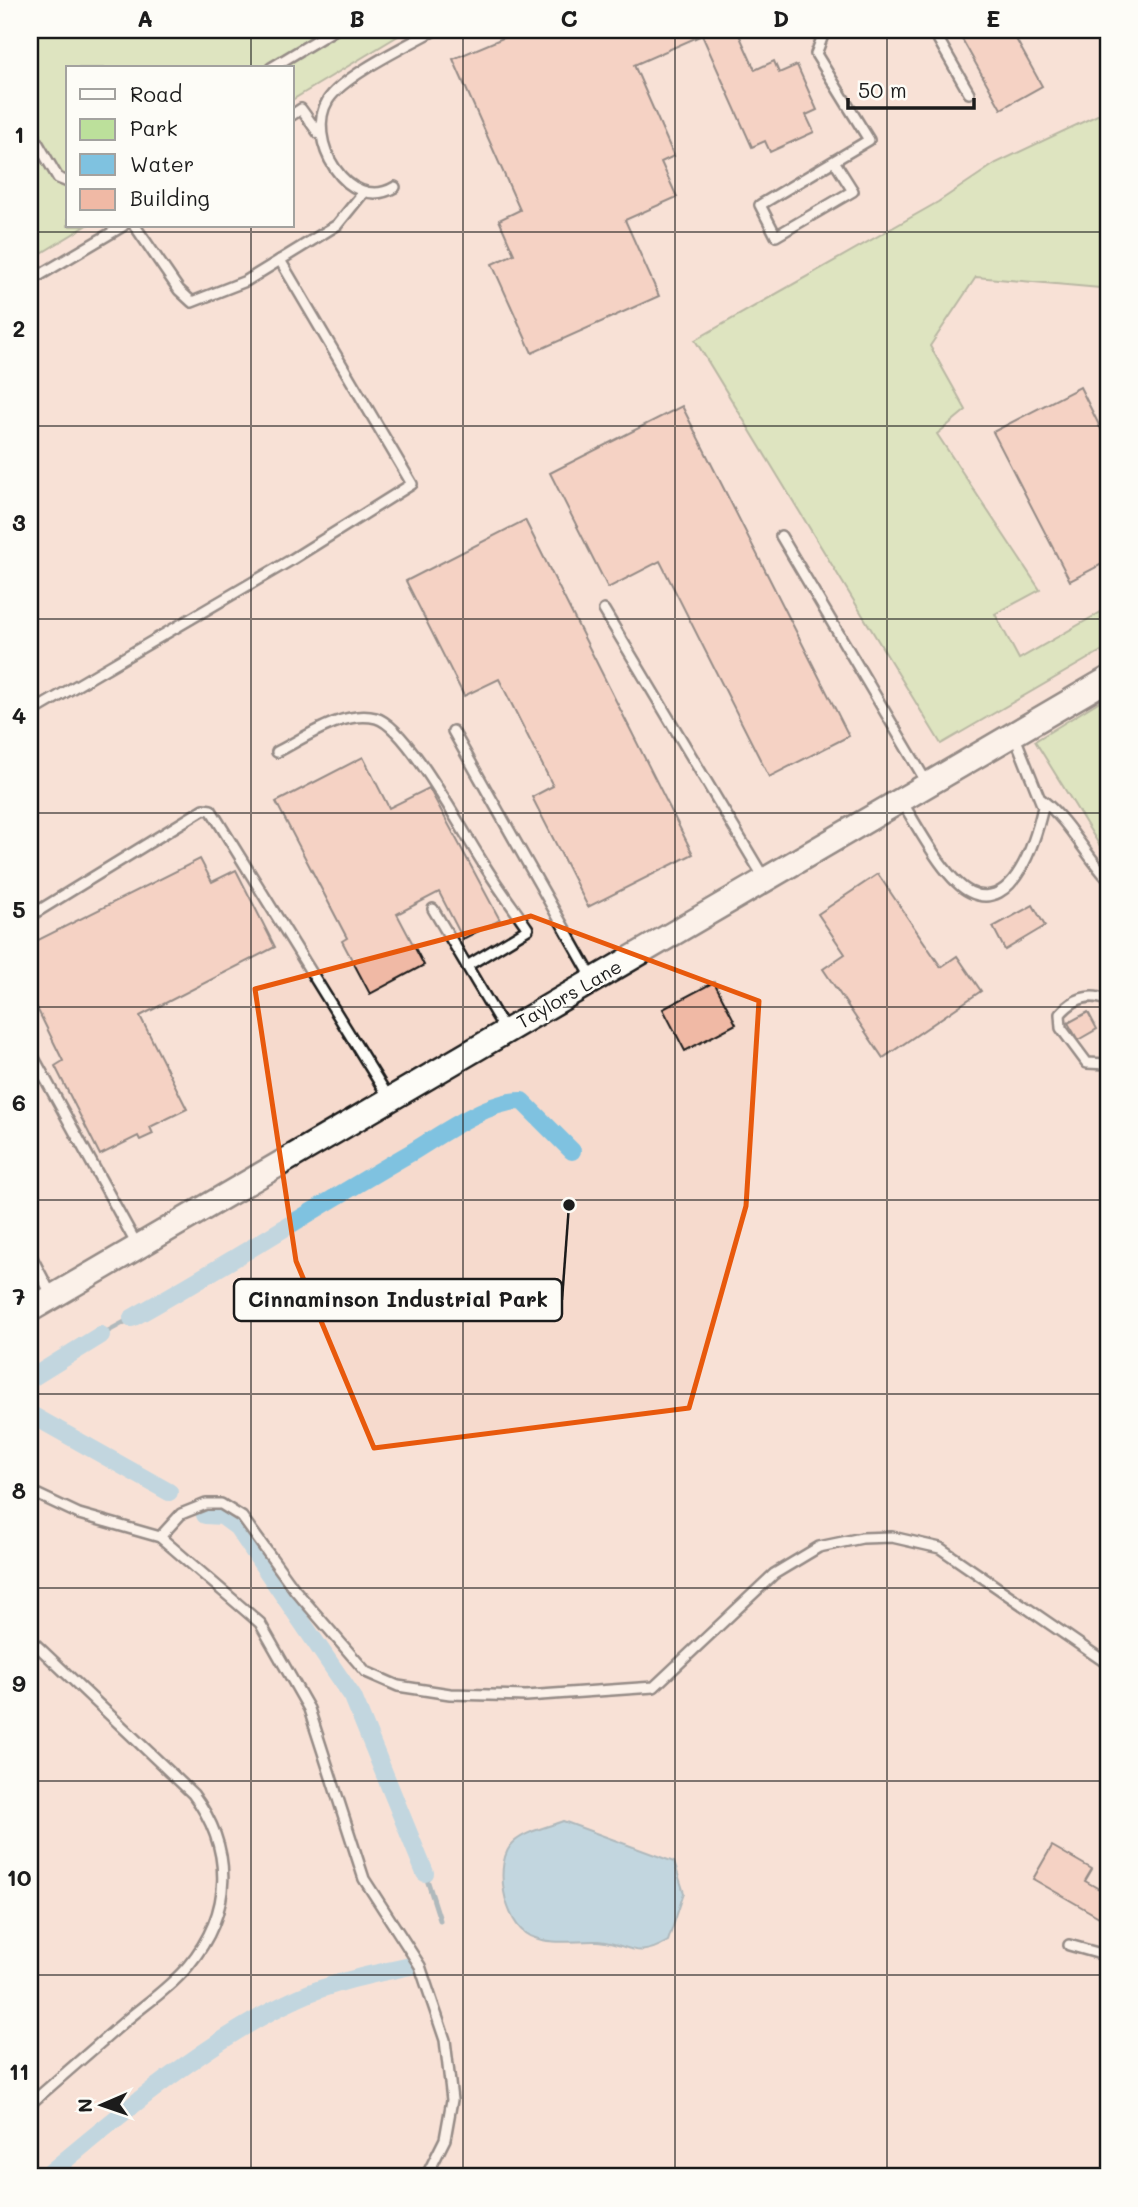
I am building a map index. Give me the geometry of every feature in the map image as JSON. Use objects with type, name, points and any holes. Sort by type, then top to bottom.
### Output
[{"type":"street","name":"Taylors Lane","points":[[30,1310],[1014,734],[1105,688]]},
{"type":"lane","points":[[274,66],[334,30]]},
{"type":"lane","points":[[319,134],[320,117],[337,89],[435,30]]},
{"type":"lane","points":[[824,30],[816,54],[869,140],[760,205],[776,236],[853,191],[834,161]]},
{"type":"lane","points":[[933,30],[969,93]]},
{"type":"lane","points":[[294,114],[301,109],[351,188],[363,193],[383,194],[395,187]]},
{"type":"lane","points":[[30,130],[58,178],[66,181]]},
{"type":"lane","points":[[136,228],[180,290],[192,302],[246,281],[337,225],[363,193]]},
{"type":"lane","points":[[30,281],[120,228]]},
{"type":"lane","points":[[30,713],[290,560],[412,484],[279,260]]},
{"type":"lane","points":[[781,536],[928,784]]},
{"type":"lane","points":[[1108,595],[1108,601]]},
{"type":"lane","points":[[604,610],[765,880]]},
{"type":"lane","points":[[277,752],[327,726],[355,719],[377,718],[390,727],[422,764],[528,929],[467,966]]},
{"type":"lane","points":[[453,731],[593,980]]},
{"type":"lane","points":[[901,800],[960,885],[982,895],[1004,891],[1014,882],[1041,813],[1042,800],[1014,734]]},
{"type":"lane","points":[[1042,800],[1056,811],[1088,857],[1108,879]]},
{"type":"lane","points":[[30,916],[204,809],[211,810],[390,1099]]},
{"type":"lane","points":[[433,909],[505,1032]]},
{"type":"lane","points":[[1108,1001],[1089,996],[1068,1005],[1060,1014],[1061,1028],[1087,1063],[1108,1064]]},
{"type":"lane","points":[[30,1051],[138,1246]]},
{"type":"lane","points":[[30,1254],[53,1296]]},
{"type":"lane","points":[[30,1491],[79,1514],[160,1537],[260,1623],[309,1709],[364,1879],[420,1966],[445,2040],[452,2100],[445,2139],[426,2177]]},
{"type":"lane","points":[[160,1537],[181,1514],[206,1504],[221,1504],[242,1517],[295,1590],[366,1672],[398,1686],[450,1694],[526,1696],[654,1687],[774,1574],[818,1547],[862,1538],[892,1537],[940,1548],[1108,1664]]},
{"type":"lane","points":[[30,1639],[193,1794],[211,1818],[222,1851],[223,1894],[211,1931],[188,1967],[30,2104]]},
{"type":"lane","points":[[1069,1945],[1108,1956]]},
{"type":"highlighted area","points":[[531,916],[759,1001],[746,1206],[689,1408],[374,1448],[296,1261],[255,989]]},
{"type":"shaded area","points":[[358,30],[1108,30],[1108,2177],[30,2177],[30,232],[66,226],[294,228],[294,84]]},
{"type":"green space","points":[[30,30],[394,30],[398,36],[294,99],[294,66],[66,66],[66,228],[83,228],[30,260]]},
{"type":"green space","points":[[1092,30],[1108,30],[1108,59]]},
{"type":"green space","points":[[1108,110],[1108,280],[1100,288],[976,277],[930,346],[966,410],[937,434],[1040,590],[995,614],[1019,659],[1108,608],[1108,647],[941,744],[695,340],[938,202],[996,163]]},
{"type":"green space","points":[[1108,696],[1108,859],[1035,741]]},
{"type":"water","points":[[563,1821],[674,1862],[684,1893],[668,1941],[640,1951],[598,1941],[547,1941],[530,1936],[521,1929],[513,1919],[504,1892],[504,1863],[507,1851],[525,1835]]},
{"type":"building","points":[[522,30],[737,30],[755,70],[774,61],[779,73],[797,65],[817,110],[806,115],[814,132],[770,152],[765,141],[752,147],[702,35],[634,65],[674,156],[661,162],[677,197],[625,220],[659,296],[532,353],[492,264],[514,254],[499,220],[520,210],[453,59]]},
{"type":"building","points":[[957,30],[1011,30],[1042,86],[1001,109]]},
{"type":"building","points":[[1080,387],[1108,443],[1108,561],[1070,581],[993,432]]},
{"type":"building","points":[[682,406],[849,736],[769,777],[660,561],[608,588],[550,473]]},
{"type":"building","points":[[525,520],[693,854],[588,907],[532,797],[553,786],[499,679],[464,696],[406,581]]},
{"type":"building","points":[[363,757],[389,808],[429,788],[500,920],[463,939],[439,892],[397,914],[424,965],[370,994],[342,941],[347,938],[276,802]]},
{"type":"building","points":[[200,859],[212,882],[236,870],[275,947],[140,1016],[187,1109],[150,1127],[153,1134],[140,1140],[138,1136],[100,1155],[55,1066],[63,1061],[30,994],[30,944]]},
{"type":"building","points":[[878,874],[941,967],[957,956],[981,991],[883,1058],[823,969],[845,954],[818,914]]},
{"type":"building","points":[[1033,905],[1045,926],[1005,950],[993,927]]},
{"type":"building","points":[[714,982],[736,1024],[685,1051],[663,1009]]},
{"type":"building","points":[[1088,1012],[1097,1029],[1078,1040],[1068,1023]]},
{"type":"building","points":[[1052,1846],[1092,1869],[1085,1881],[1108,1894],[1108,1901],[1099,1917],[1033,1879]]},
{"type":"waterway","points":[[132,1318],[450,1128],[495,1106],[522,1101],[572,1151]]},
{"type":"waterway","points":[[101,1335],[132,1318]]},
{"type":"waterway","points":[[30,1379],[101,1335]]},
{"type":"waterway","points":[[30,1414],[169,1492]]},
{"type":"waterway","points":[[205,1515],[222,1516],[237,1527],[353,1697],[425,1873]]},
{"type":"waterway","points":[[425,1873],[440,1920]]},
{"type":"waterway","points":[[45,2177],[166,2079],[232,2034],[298,1998],[325,1987],[411,1966]]},
{"type":"place","name":"Cinnaminson Industrial Park","points":[[569,1205]]}]
